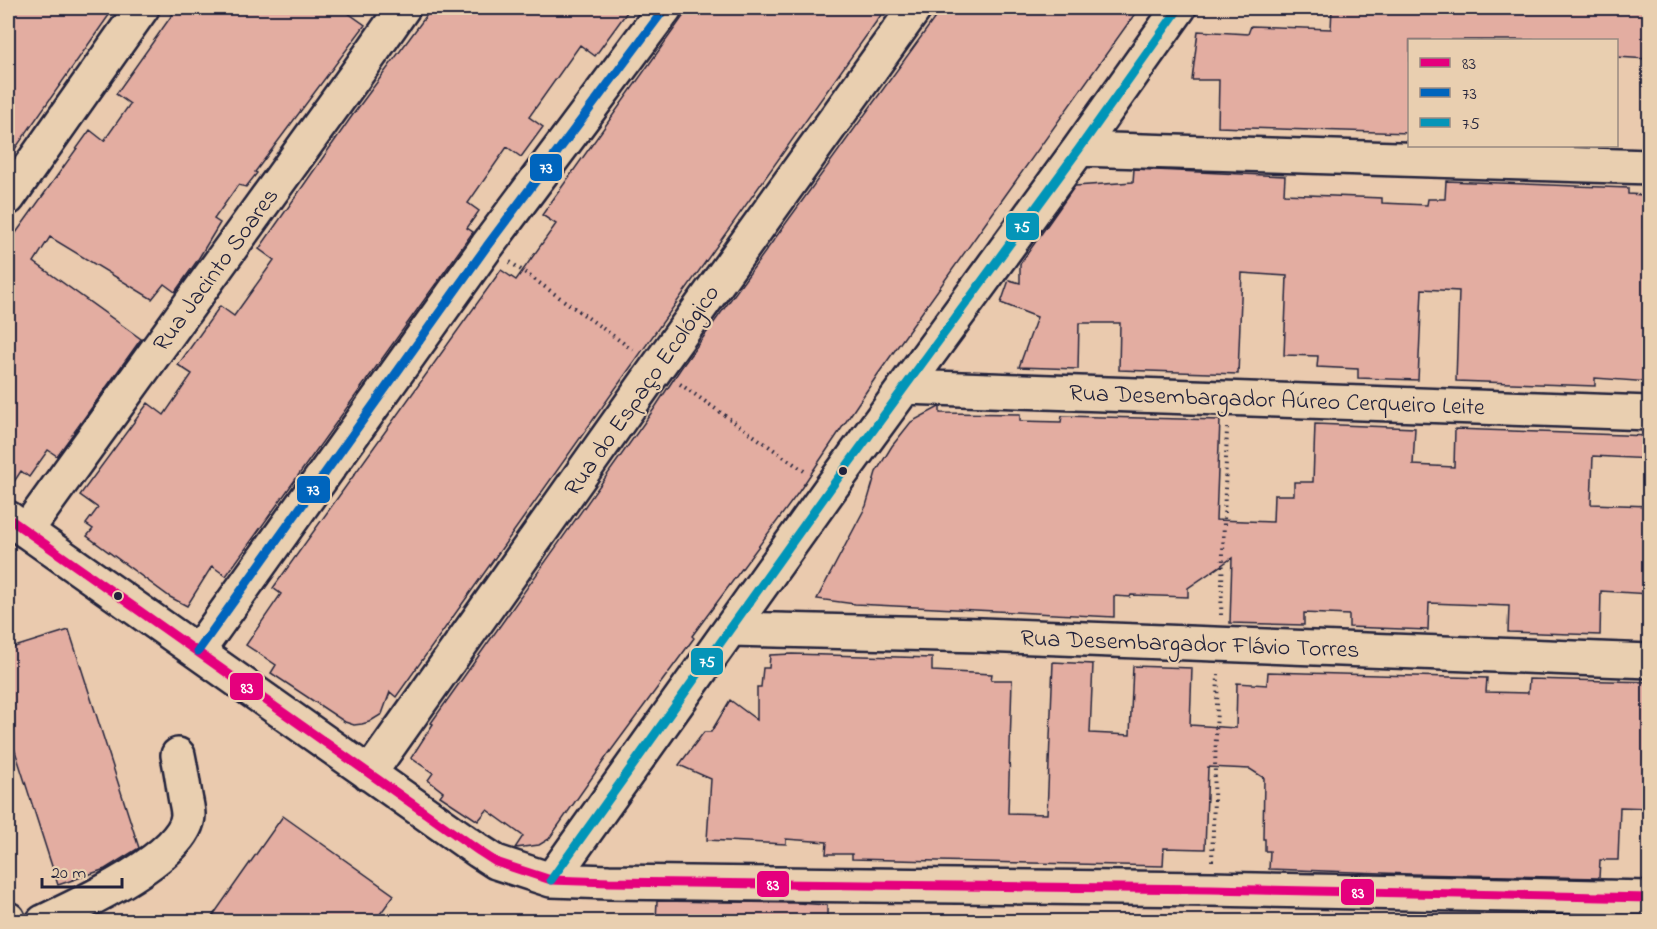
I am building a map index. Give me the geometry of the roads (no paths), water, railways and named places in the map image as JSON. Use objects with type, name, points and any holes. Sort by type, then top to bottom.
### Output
[{"type":"street","points":[[8,198],[142,8]]},
{"type":"street","name":"Rua Jacinto Soares","points":[[17,524],[363,65],[403,8]]},
{"type":"street","points":[[198,651],[487,246],[664,8]]},
{"type":"street","name":"Rua do Espaço Ecológico","points":[[369,774],[915,8]]},
{"type":"street","points":[[552,879],[830,489],[1079,149],[1179,8]]},
{"type":"street","points":[[1079,149],[1650,167]]},
{"type":"street","name":"Rua Desembargador Aúreo Cerqueiro Leite","points":[[905,387],[1650,413]]},
{"type":"street","points":[[17,524],[478,851],[496,862],[552,879],[609,882],[1211,889],[1650,898]]},
{"type":"street","name":"Rua Desembargador Flávio Torres","points":[[731,629],[982,635],[1650,661]]},
{"type":"street","points":[[43,921],[125,880],[180,837],[188,815],[178,755]]}]
